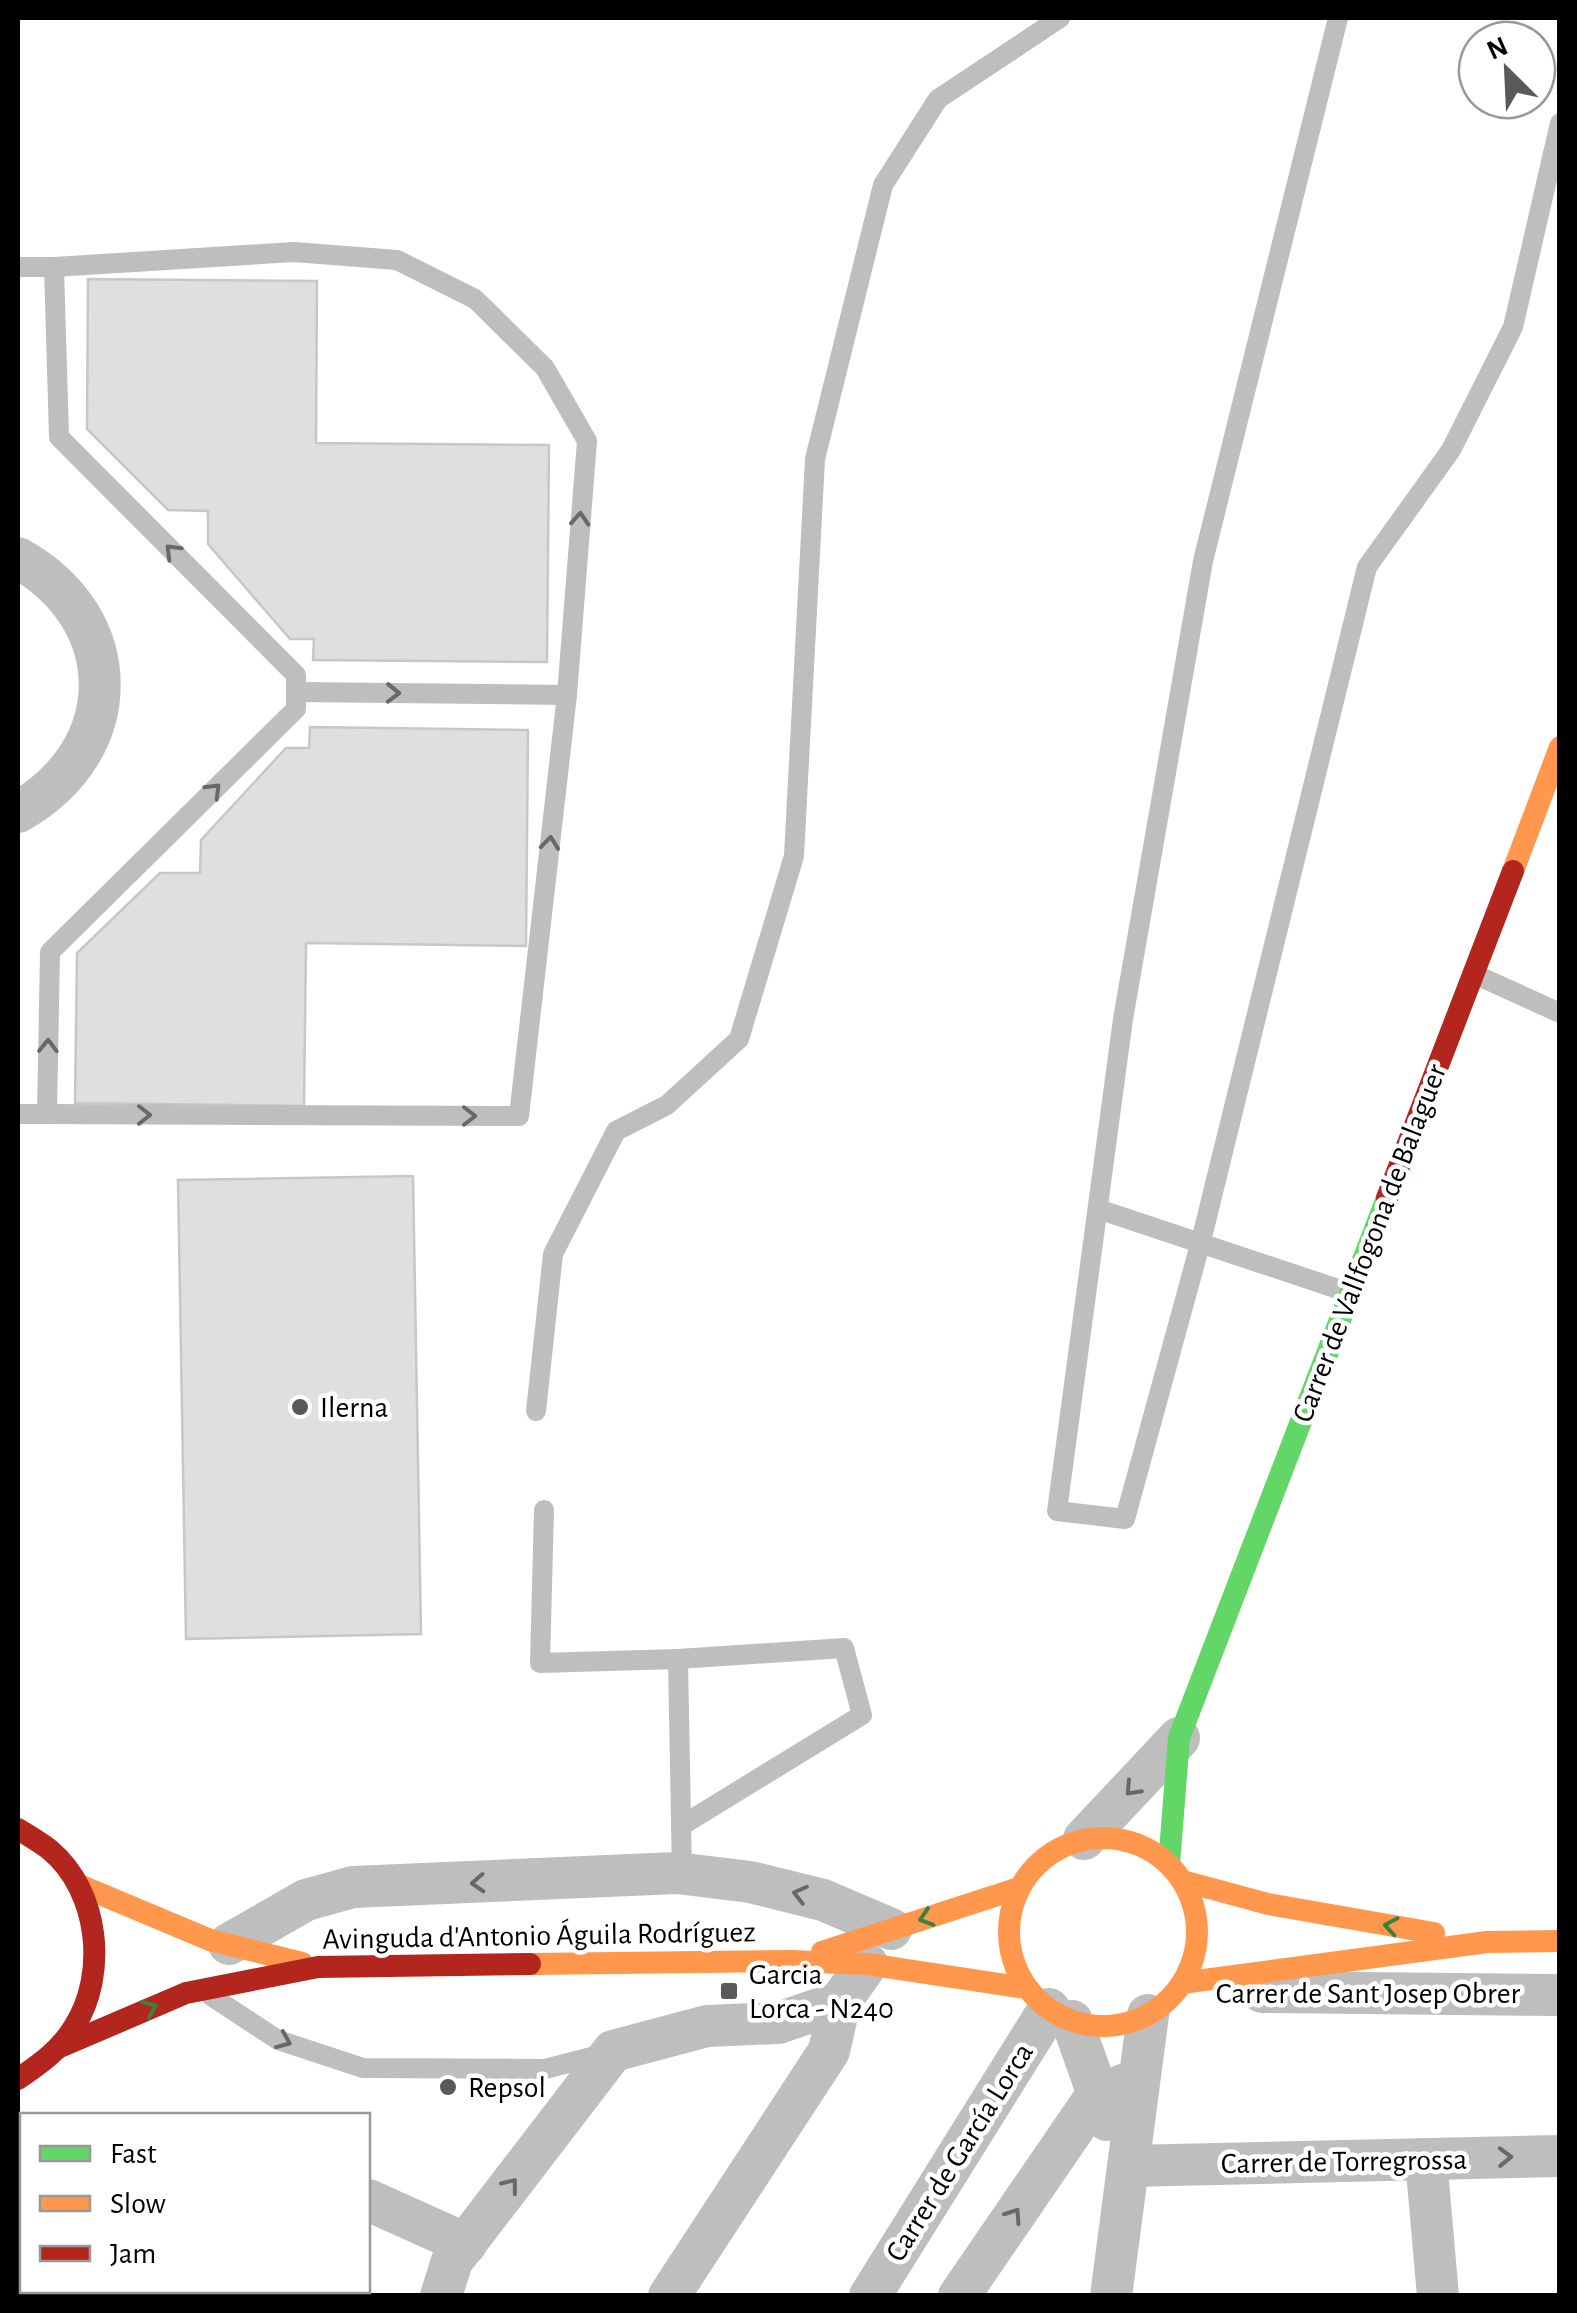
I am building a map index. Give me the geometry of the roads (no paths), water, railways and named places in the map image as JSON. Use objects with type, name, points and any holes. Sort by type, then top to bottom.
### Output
[{"type":"street","points":[[18,558],[45,573],[76,604],[94,644],[100,687],[92,730],[72,768],[40,799],[18,812]]},
{"type":"street","name":"Carrer de Vallfogona de Balaguer","points":[[1176,1872],[1179,1738],[1560,748]]},
{"type":"street","name":"Carrer de Vallfogona de Balaguer","points":[[1084,1839],[1179,1738]]},
{"type":"street","name":"Avinguda d'Antonio Águila Rodríguez","points":[[18,2079],[46,2062],[60,2047],[84,2011],[96,1969],[94,1926],[79,1885],[60,1860],[24,1829]]},
{"type":"street","name":"Avinguda d'Antonio Águila Rodríguez","points":[[792,1962],[1019,1888],[1046,1856],[1084,1839],[1130,1841],[1176,1872],[1268,1904],[1487,1942]]},
{"type":"street","points":[[1111,2296],[1138,2079],[1169,1996],[1194,1959],[1198,1932],[1194,1906],[1176,1872]]},
{"type":"street","points":[[229,1944],[306,1900],[353,1887],[682,1874],[750,1882],[824,1900],[891,1929]]},
{"type":"street","name":"Avinguda d'Antonio Águila Rodríguez","points":[[79,1885],[210,1940],[318,1967]]},
{"type":"street","points":[[1019,1888],[1010,1913],[1009,1939],[1014,1964],[1049,2006],[1128,2166]]},
{"type":"street","name":"Avinguda d'Antonio Águila Rodríguez","points":[[60,2047],[186,1993],[318,1967],[866,1964],[1049,2006],[1098,2026],[1124,2024],[1169,1996],[1487,1942],[1560,1941]]},
{"type":"street","points":[[669,2296],[829,2051],[840,2002],[866,1964]]},
{"type":"street","name":"Carrer de Sant Josep Obrer","points":[[1169,1996],[1560,1994]]},
{"type":"street","points":[[441,2296],[452,2261],[614,2051],[707,2026],[778,2023],[840,2002]]},
{"type":"street","name":"Carrer de García Lorca","points":[[870,2296],[1049,2006]]},
{"type":"street","points":[[778,2023],[792,2047],[805,2085]]},
{"type":"street","points":[[959,2296],[1096,2096],[1138,2079]]},
{"type":"street","name":"Carrer de Torregrossa","points":[[1128,2166],[1560,2156]]},
{"type":"street","points":[[1426,2159],[1438,2296]]},
{"type":"street","points":[[370,2201],[466,2244]]},
{"type":"lane","points":[[536,1411],[554,1254],[616,1131],[666,1104],[739,1039],[794,856],[815,459],[883,185],[938,99],[1060,18]]},
{"type":"lane","points":[[1338,18],[1203,560],[1123,1019],[1058,1511],[1125,1519],[1200,1241],[1368,567],[1451,450],[1514,327],[1560,123]]},
{"type":"lane","points":[[18,267],[294,252],[396,260],[475,299],[545,368],[586,441],[567,694],[519,1116],[18,1114]]},
{"type":"lane","points":[[47,1114],[50,952],[296,709],[296,675],[59,437],[54,266]]},
{"type":"lane","points":[[296,692],[567,694]]},
{"type":"lane","points":[[1472,974],[1560,1014]]},
{"type":"lane","points":[[1098,1209],[1350,1293]]},
{"type":"lane","points":[[544,1510],[540,1663],[844,1648],[862,1715],[682,1826]]},
{"type":"lane","points":[[678,1659],[682,1874]]},
{"type":"lane","points":[[202,1990],[278,2040],[363,2068],[545,2069],[614,2051]]},
{"type":"place","name":"Ilerna","points":[[300,1407]]},
{"type":"place","name":"Garcia Lorca - N240","points":[[729,1991]]},
{"type":"place","name":"Repsol","points":[[448,2087]]}]
